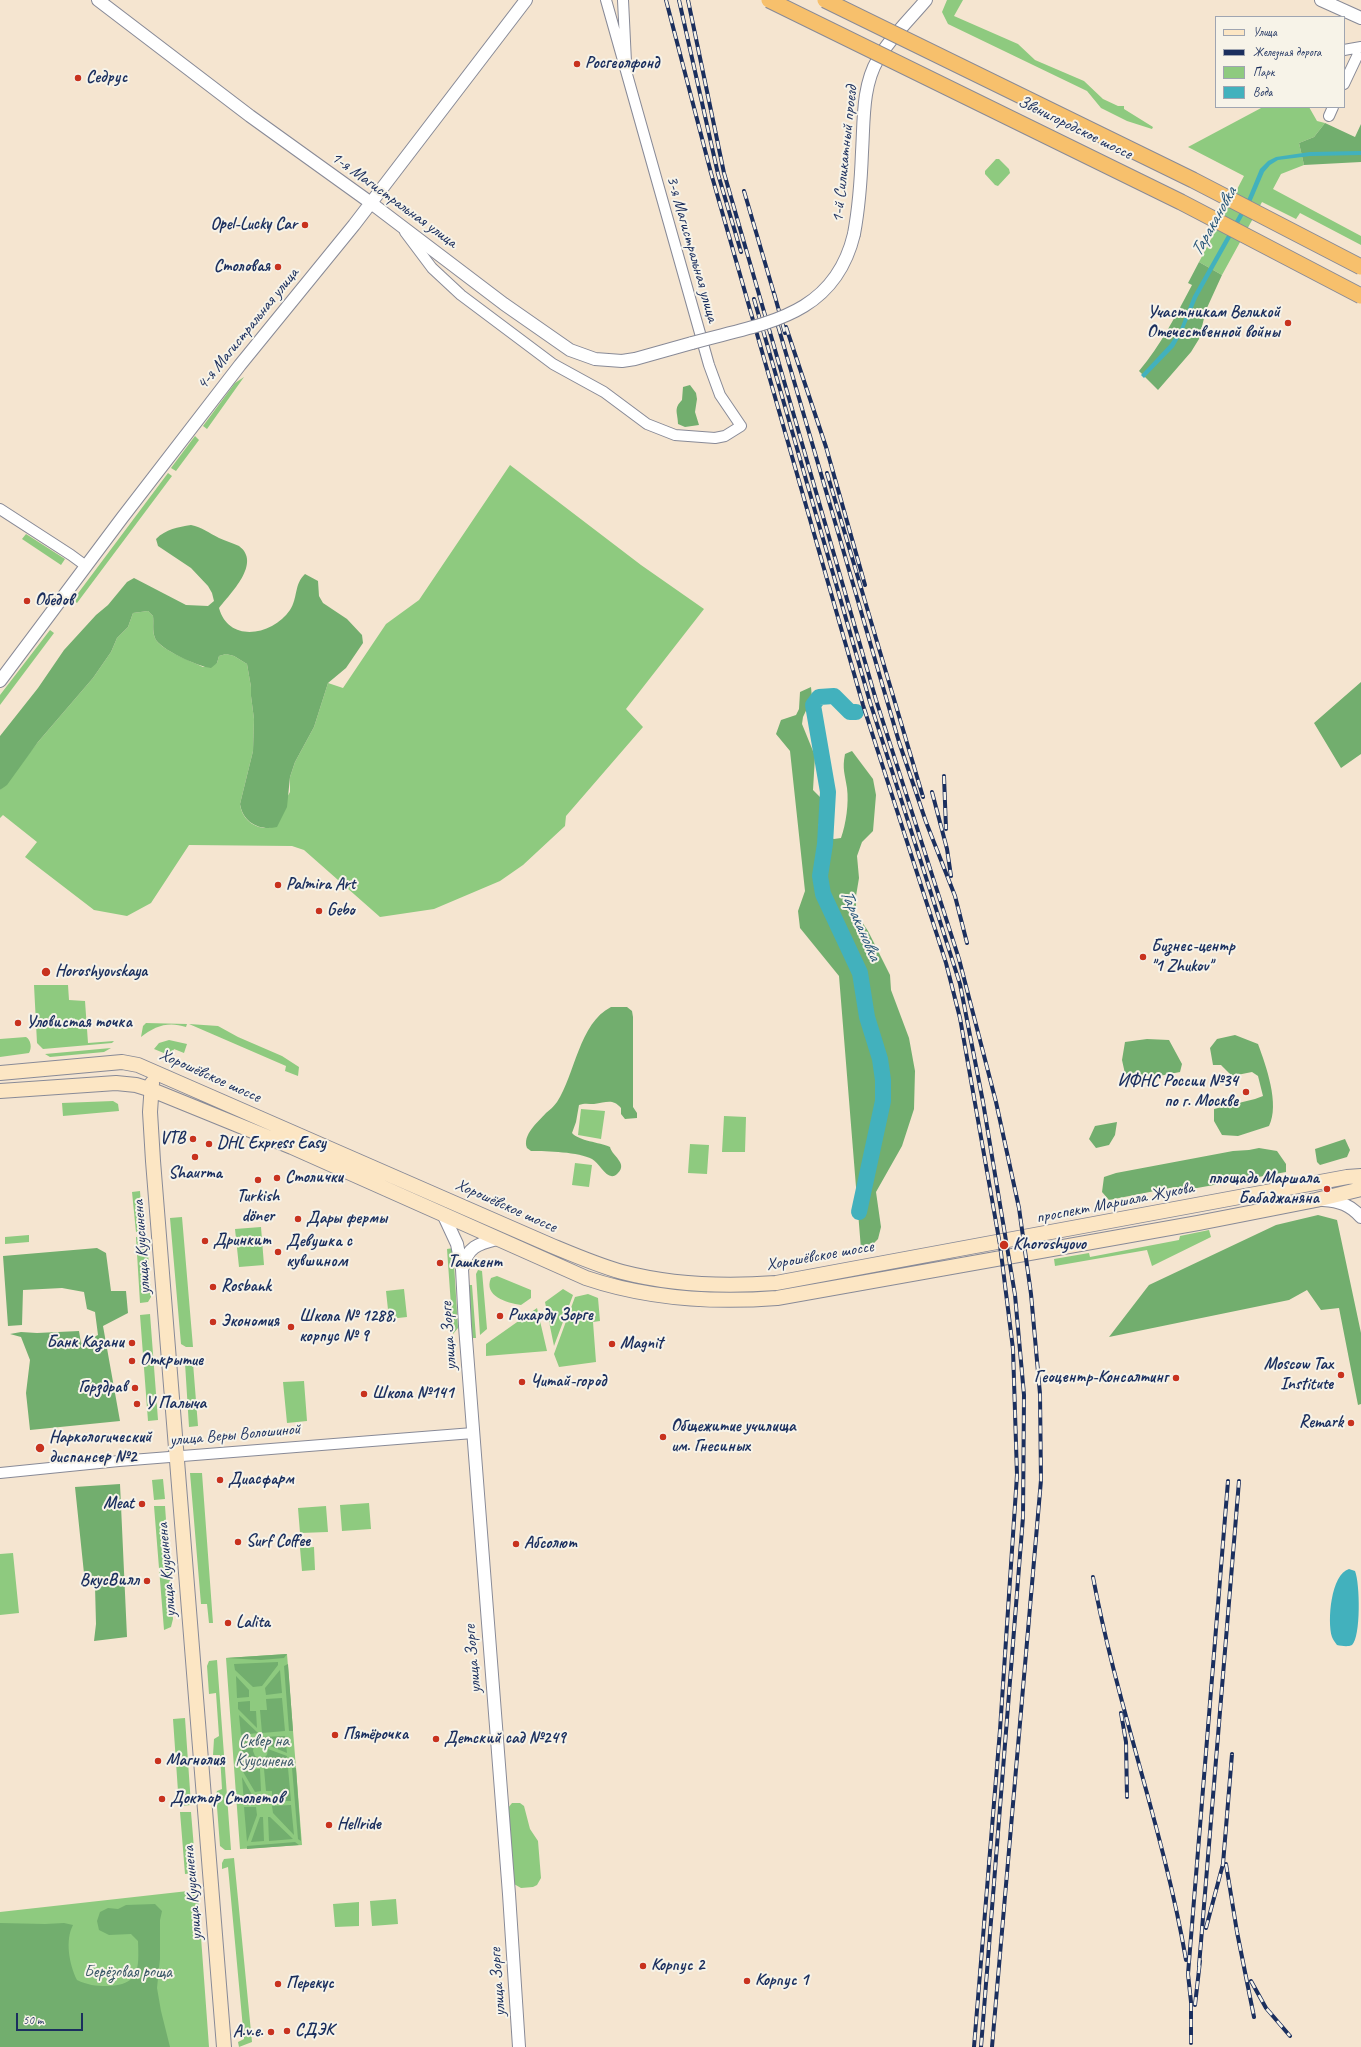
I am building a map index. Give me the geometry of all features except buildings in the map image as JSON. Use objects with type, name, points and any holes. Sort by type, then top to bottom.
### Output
[{"type":"main road","name":"Звенигородское шоссе","points":[[769,0],[1181,202],[1361,296]]},
{"type":"main road","name":"Звенигородское шоссе","points":[[825,0],[1193,180],[1361,268]]},
{"type":"main road","name":"Хорошёвское шоссе","points":[[0,1073],[122,1062],[141,1066],[550,1245],[604,1266],[639,1275],[706,1285],[776,1283],[1017,1239]]},
{"type":"main road","name":"улица Куусинена","points":[[141,1066],[150,1072],[152,1090],[150,1107],[151,1133],[224,2047]]},
{"type":"main road","points":[[152,1090],[156,1084],[164,1079],[182,1083]]},
{"type":"main road","name":"Хорошёвское шоссе","points":[[0,1091],[116,1083],[136,1085],[152,1090],[285,1144],[444,1216],[603,1284],[662,1296],[709,1300],[777,1298],[1019,1256]]},
{"type":"main road","name":"проспект Маршала Жукова","points":[[1017,1239],[1354,1177],[1361,1169]]},
{"type":"main road","name":"проспект Маршала Жукова","points":[[1019,1256],[1316,1200],[1358,1188]]},
{"type":"street","name":"1-я Магистральная улица","points":[[98,0],[250,116],[570,350],[583,356],[608,361],[622,361],[635,359],[692,343]]},
{"type":"street","name":"4-я Магистральная улица","points":[[0,681],[240,365],[371,203],[526,0]]},
{"type":"street","name":"3-я Магистральная улица","points":[[400,225],[432,268],[461,294],[553,364],[604,392],[647,424],[675,435],[718,438],[730,434],[741,426],[720,395],[714,383],[606,0]]},
{"type":"street","name":"3-я Магистральная улица","points":[[624,0],[627,44],[626,74]]},
{"type":"street","name":"1-й Силикатный проезд","points":[[692,343],[790,314],[813,301],[823,293],[839,273],[851,248],[854,234],[860,182],[866,99],[870,76],[878,59],[887,46],[926,0]]},
{"type":"street","points":[[1321,0],[1361,18]]},
{"type":"street","points":[[1345,50],[1361,47]]},
{"type":"street","points":[[1345,82],[1361,47]]},
{"type":"street","points":[[0,509],[86,566]]},
{"type":"street","points":[[1354,1177],[1358,1188],[1361,1216]]},
{"type":"street","points":[[1316,1200],[1336,1200],[1352,1208],[1361,1216]]},
{"type":"street","name":"улица Зорге","points":[[444,1216],[457,1244],[462,1269],[473,1434],[510,1894],[519,2047]]},
{"type":"street","name":"улица Зорге","points":[[462,1269],[470,1250],[477,1245],[497,1239]]},
{"type":"street","name":"улица Веры Волошиной","points":[[0,1473],[176,1456],[473,1434]]},
{"type":"green space","points":[[947,0],[963,0],[954,16],[1018,44],[1035,60],[1084,81],[1103,99],[1118,106],[1124,106],[1124,109],[1153,127],[1152,129],[1127,121],[1101,108],[1087,91],[948,24],[942,12]]},
{"type":"green space","points":[[1261,108],[1310,108],[1317,121],[1325,123],[1314,137],[1299,143],[1304,165],[1281,174],[1273,189],[1361,236],[1361,245],[1300,213],[1296,219],[1262,202],[1222,275],[1199,262],[1244,176],[1188,147]]},
{"type":"green space","points":[[1325,123],[1355,137],[1361,124],[1361,162],[1304,165],[1299,143],[1314,137]]},
{"type":"green space","points":[[996,159],[999,159],[1009,169],[1010,173],[998,186],[995,185],[985,174],[985,171]]},
{"type":"green space","points":[[1199,262],[1222,275],[1206,310],[1199,339],[1191,352],[1158,390],[1139,371],[1154,351],[1174,319],[1192,285],[1188,283]]},
{"type":"green space","points":[[244,377],[207,429],[203,426],[235,383]]},
{"type":"green space","points":[[690,385],[696,393],[697,399],[695,412],[699,425],[685,427],[678,424],[677,409],[682,400],[683,387]]},
{"type":"green space","points":[[195,436],[199,440],[176,471],[171,468]]},
{"type":"green space","points":[[510,465],[641,565],[704,609],[626,709],[643,727],[566,816],[565,826],[523,865],[500,881],[434,909],[380,917],[304,850],[292,846],[189,845],[151,903],[127,916],[94,910],[25,857],[37,842],[3,815],[0,818],[0,790],[38,742],[93,678],[111,652],[117,638],[128,627],[133,613],[148,611],[153,616],[155,638],[163,647],[176,655],[203,667],[217,663],[219,656],[226,654],[234,656],[247,664],[254,719],[253,751],[240,804],[243,815],[246,819],[259,827],[270,828],[290,792],[290,777],[295,762],[314,727],[328,683],[343,688],[386,624],[419,600]]},
{"type":"green space","points":[[168,473],[172,476],[77,603],[73,600]]},
{"type":"green space","points":[[191,525],[239,546],[245,553],[247,561],[246,569],[242,578],[219,608],[224,619],[232,627],[241,631],[252,632],[263,630],[282,619],[290,610],[299,582],[305,574],[318,581],[319,596],[323,603],[347,619],[362,635],[363,643],[346,668],[328,683],[314,727],[295,762],[290,777],[287,807],[277,827],[264,828],[253,824],[245,816],[240,804],[253,751],[254,719],[247,664],[234,656],[226,654],[219,656],[217,663],[211,668],[180,657],[164,647],[155,638],[153,616],[148,611],[133,613],[128,627],[117,638],[111,652],[93,678],[38,742],[7,785],[0,790],[0,736],[38,688],[64,650],[96,615],[108,605],[127,582],[134,578],[186,605],[208,606],[214,601],[208,586],[191,568],[158,546],[156,539],[164,533]]},
{"type":"green space","points":[[26,534],[65,559],[61,565],[22,539]]},
{"type":"green space","points":[[50,630],[54,633],[0,705],[0,695]]},
{"type":"green space","points":[[1361,682],[1361,754],[1341,768],[1314,723]]},
{"type":"green space","points":[[811,687],[812,698],[803,717],[802,724],[815,756],[813,790],[823,800],[818,829],[821,835],[834,839],[841,838],[843,832],[848,800],[844,768],[845,754],[852,751],[873,779],[876,795],[873,831],[862,842],[857,856],[859,878],[856,896],[856,913],[868,931],[890,975],[891,990],[909,1038],[915,1071],[914,1109],[902,1146],[876,1192],[881,1227],[878,1239],[872,1245],[861,1249],[839,976],[800,928],[798,911],[805,891],[790,751],[776,734],[781,720],[796,715],[799,709],[800,692]]},
{"type":"green space","points":[[34,985],[68,985],[69,1000],[85,1001],[88,1043],[114,1041],[112,1043],[43,1049],[37,1043]]},
{"type":"green space","points":[[611,1007],[627,1007],[632,1011],[633,1107],[637,1113],[637,1118],[625,1119],[621,1114],[621,1108],[612,1102],[581,1104],[579,1105],[576,1122],[572,1133],[584,1140],[610,1147],[621,1166],[621,1169],[614,1176],[604,1172],[592,1159],[563,1152],[531,1151],[527,1148],[526,1143],[532,1129],[557,1102],[569,1078],[579,1050],[592,1025],[600,1015]]},
{"type":"green space","points":[[146,1023],[187,1024],[186,1027],[173,1024],[157,1027],[141,1037],[143,1026]]},
{"type":"green space","points":[[189,1024],[218,1026],[238,1037],[282,1056],[299,1067],[298,1076],[285,1071],[286,1066]]},
{"type":"green space","points":[[1235,1035],[1258,1044],[1271,1085],[1273,1107],[1269,1126],[1238,1136],[1222,1135],[1214,1121],[1214,1109],[1263,1096],[1258,1076],[1252,1072],[1232,1076],[1221,1065],[1213,1065],[1210,1048],[1217,1039]]},
{"type":"green space","points":[[26,1037],[30,1044],[29,1053],[0,1057],[0,1039]]},
{"type":"green space","points":[[1147,1039],[1169,1040],[1182,1064],[1180,1072],[1133,1081],[1126,1078],[1122,1060],[1125,1042]]},
{"type":"green space","points":[[169,1040],[187,1044],[184,1053],[174,1049],[171,1056],[154,1049],[159,1043]]},
{"type":"green space","points":[[111,1048],[104,1052],[50,1057],[45,1054]]},
{"type":"green space","points":[[113,1101],[118,1104],[119,1111],[63,1116],[62,1103]]},
{"type":"green space","points":[[581,1109],[605,1111],[601,1139],[578,1135]]},
{"type":"green space","points":[[724,1116],[746,1117],[745,1152],[722,1152]]},
{"type":"green space","points":[[1117,1122],[1115,1135],[1109,1145],[1096,1148],[1089,1139],[1095,1126]]},
{"type":"green space","points":[[1345,1139],[1350,1150],[1347,1157],[1320,1165],[1317,1162],[1315,1149]]},
{"type":"green space","points":[[690,1144],[709,1145],[707,1174],[688,1173]]},
{"type":"green space","points":[[1259,1148],[1277,1151],[1286,1164],[1286,1172],[1186,1190],[1175,1187],[1109,1200],[1102,1192],[1104,1177],[1116,1173],[1233,1151]]},
{"type":"green space","points":[[575,1163],[592,1165],[589,1187],[572,1185]]},
{"type":"green space","points":[[140,1191],[143,1231],[136,1232],[132,1192]]},
{"type":"green space","points":[[1318,1215],[1337,1220],[1361,1333],[1361,1404],[1358,1405],[1339,1308],[1321,1310],[1307,1290],[1289,1300],[1109,1337],[1149,1285],[1276,1225]]},
{"type":"green space","points":[[182,1217],[193,1347],[186,1347],[181,1344],[170,1218]]},
{"type":"green space","points":[[261,1227],[264,1265],[239,1267],[235,1229]]},
{"type":"green space","points":[[1209,1230],[1211,1237],[1152,1266],[1147,1250],[1055,1266],[1054,1259],[1089,1253],[1090,1257],[1179,1240],[1180,1236]]},
{"type":"green space","points":[[29,1235],[29,1242],[5,1244],[5,1237]]},
{"type":"green space","points":[[147,1236],[151,1297],[148,1302],[140,1303],[136,1237]]},
{"type":"green space","points":[[97,1248],[106,1253],[111,1291],[126,1291],[128,1313],[103,1326],[120,1421],[30,1430],[26,1393],[30,1360],[21,1337],[10,1334],[21,1332],[37,1333],[79,1331],[81,1343],[98,1335],[95,1312],[87,1309],[84,1292],[62,1288],[23,1290],[22,1325],[8,1326],[3,1256]]},
{"type":"green space","points":[[453,1248],[458,1328],[453,1334],[447,1249]]},
{"type":"green space","points":[[478,1270],[482,1271],[487,1329],[480,1335],[476,1274]]},
{"type":"green space","points":[[497,1276],[531,1290],[531,1298],[521,1305],[498,1298],[490,1290],[489,1284],[491,1278]]},
{"type":"green space","points":[[467,1285],[472,1285],[476,1338],[472,1338]]},
{"type":"green space","points":[[404,1289],[407,1317],[389,1319],[386,1291]]},
{"type":"green space","points":[[563,1289],[573,1295],[554,1346],[545,1302]]},
{"type":"green space","points":[[588,1294],[598,1298],[600,1321],[593,1322],[596,1362],[559,1367],[554,1354],[575,1297]]},
{"type":"green space","points":[[537,1308],[547,1351],[486,1356],[486,1344]]},
{"type":"green space","points":[[150,1314],[158,1420],[148,1421],[140,1315]]},
{"type":"green space","points":[[185,1363],[193,1363],[198,1426],[189,1427]]},
{"type":"green space","points":[[304,1381],[307,1421],[287,1423],[283,1382]]},
{"type":"green space","points":[[190,1473],[202,1473],[213,1623],[209,1623],[207,1604],[201,1604]]},
{"type":"green space","points":[[163,1479],[165,1499],[154,1500],[152,1480]]},
{"type":"green space","points":[[120,1484],[127,1637],[94,1641],[96,1624],[95,1586],[85,1583],[75,1487]]},
{"type":"green space","points":[[369,1503],[371,1529],[342,1531],[340,1505]]},
{"type":"green space","points":[[154,1506],[165,1506],[173,1619],[171,1627],[164,1630]]},
{"type":"green space","points":[[326,1506],[328,1532],[300,1533],[298,1508]]},
{"type":"green space","points":[[314,1547],[315,1570],[302,1571],[300,1548]]},
{"type":"green space","points":[[13,1553],[19,1613],[0,1615],[0,1554]]},
{"type":"green space","name":"Сквер на Куусинена","points":[[287,1654],[302,1845],[240,1849],[226,1658]]},
{"type":"green space","points":[[287,1654],[284,1658],[261,1660],[226,1658]]},
{"type":"green space","points":[[217,1660],[231,1850],[225,1850],[220,1846],[216,1794],[217,1791],[222,1789],[220,1755],[213,1755],[214,1739],[219,1736],[216,1693],[209,1694],[207,1666],[209,1661]]},
{"type":"green space","points":[[278,1662],[278,1665],[262,1686],[253,1687],[235,1670],[234,1664]]},
{"type":"green space","points":[[288,1664],[293,1731],[289,1731],[284,1666]]},
{"type":"green space","points":[[280,1670],[282,1693],[266,1695],[265,1688]]},
{"type":"green space","points":[[236,1676],[249,1690],[249,1697],[237,1698]]},
{"type":"green space","points":[[282,1698],[285,1731],[262,1733],[260,1710],[267,1710],[266,1699]]},
{"type":"green space","points":[[250,1701],[250,1711],[256,1711],[257,1728],[238,1709],[238,1702]]},
{"type":"green space","points":[[239,1715],[258,1733],[241,1735]]},
{"type":"green space","points":[[185,1718],[191,1805],[179,1806],[173,1719]]},
{"type":"green space","points":[[285,1736],[287,1753],[263,1743],[262,1737]]},
{"type":"green space","points":[[258,1738],[258,1743],[254,1746],[253,1751],[255,1756],[259,1758],[260,1765],[241,1765],[243,1739]]},
{"type":"green space","points":[[268,1749],[287,1756],[288,1764],[264,1765],[264,1758],[267,1755]]},
{"type":"green space","points":[[288,1768],[291,1801],[272,1801],[272,1791],[266,1791],[264,1769]]},
{"type":"green space","points":[[292,1768],[296,1768],[301,1841],[298,1839]]},
{"type":"green space","points":[[260,1769],[261,1791],[255,1792],[242,1770]]},
{"type":"green space","points":[[242,1777],[255,1800],[255,1802],[244,1803]]},
{"type":"green space","points":[[512,1803],[520,1803],[524,1806],[530,1829],[538,1841],[541,1878],[537,1885],[533,1887],[521,1888],[514,1884],[508,1808]]},
{"type":"green space","points":[[291,1805],[294,1835],[273,1813],[272,1806]]},
{"type":"green space","points":[[244,1807],[256,1807],[257,1815],[247,1842]]},
{"type":"green space","points":[[180,1812],[191,1812],[196,1873],[185,1874]]},
{"type":"green space","points":[[260,1817],[263,1817],[264,1841],[251,1842]]},
{"type":"green space","points":[[268,1817],[270,1817],[293,1839],[269,1841]]},
{"type":"green space","points":[[295,1842],[299,1845],[247,1849],[247,1846]]},
{"type":"green space","points":[[234,1858],[252,2042],[239,2047],[238,2042],[244,2039],[228,1867],[222,1869],[224,1859]]},
{"type":"green space","name":"Берёзовая роща","points":[[194,1891],[198,1896],[209,2047],[0,2047],[0,1912]]},
{"type":"green space","points":[[396,1899],[398,1924],[372,1926],[370,1901]]},
{"type":"green space","points":[[359,1902],[359,1926],[335,1927],[333,1904]]},
{"type":"green space","points":[[155,1904],[162,1911],[160,1920],[160,1959],[157,1988],[170,2047],[0,2047],[0,1923],[64,1923],[73,1925],[69,1938],[69,1952],[74,1974],[77,1980],[95,1985],[118,1985],[132,1979],[135,1974],[138,1960],[138,1941],[131,1934],[109,1935],[99,1930],[97,1921],[100,1912],[108,1908],[118,1909],[126,1905]]},
{"type":"water","points":[[1361,151],[1361,155],[1310,156],[1278,160],[1270,165],[1264,172],[1252,200],[1197,298],[1183,331],[1174,347],[1144,378],[1141,375],[1170,344],[1180,329],[1193,296],[1248,198],[1260,169],[1268,161],[1276,157],[1310,152]]},
{"type":"water","points":[[1349,1569],[1355,1571],[1357,1577],[1359,1610],[1355,1640],[1352,1645],[1345,1646],[1337,1645],[1332,1638],[1330,1610],[1334,1588],[1338,1579]]},
{"type":"waterway","name":"Таракановка","points":[[856,712],[850,712],[834,696],[819,697],[813,705],[828,792],[825,844],[820,876],[823,894],[860,973],[867,1017],[880,1059],[883,1080],[883,1101],[859,1212]]},
{"type":"railway","points":[[666,0],[711,173],[863,705],[946,963],[960,1018],[1000,1245],[1013,1349],[1017,1475],[1000,1730],[974,2047]]},
{"type":"railway","points":[[679,0],[718,174],[741,252]]},
{"type":"railway","points":[[688,0],[724,173],[876,700],[959,959],[996,1102],[1019,1208],[1031,1294],[1040,1394],[1041,1480],[992,2047]]},
{"type":"railway","points":[[744,191],[775,297]]},
{"type":"railway","points":[[774,293],[785,333]]},
{"type":"railway","points":[[754,299],[870,702],[960,984],[983,1102],[1015,1295],[1024,1395],[1023,1517],[981,2047]]},
{"type":"railway","points":[[778,326],[899,742],[926,822],[955,896],[967,943]]},
{"type":"railway","points":[[786,327],[826,447],[865,585]]},
{"type":"railway","points":[[827,473],[923,797]]},
{"type":"railway","points":[[944,776],[946,829]]},
{"type":"railway","points":[[932,792],[947,849],[951,876]]},
{"type":"railway","points":[[1191,2043],[1191,2002],[1188,1974],[1228,1481]]},
{"type":"railway","points":[[1199,1966],[1239,1481]]},
{"type":"railway","points":[[1093,1577],[1115,1673],[1166,1864],[1186,1960]]},
{"type":"railway","points":[[1121,1713],[1126,1742],[1127,1797]]},
{"type":"railway","points":[[1206,1928],[1223,1864],[1232,1754]]},
{"type":"railway","points":[[1226,1864],[1237,1932],[1254,2017]]},
{"type":"railway","points":[[1195,2005],[1200,1961]]},
{"type":"railway","points":[[1251,1981],[1266,2008],[1290,2036]]},
{"type":"place","name":"Росгеолфонд","points":[[577,64]]},
{"type":"place","name":"Седрус","points":[[78,78]]},
{"type":"place","name":"Opel-Lucky Car","points":[[305,225]]},
{"type":"place","name":"Столовая","points":[[278,267]]},
{"type":"place","name":"Участникам Великой Отечественной войны","points":[[1288,323]]},
{"type":"place","name":"Обедов","points":[[27,601]]},
{"type":"place","name":"Palmira Art","points":[[278,885]]},
{"type":"place","name":"Gebo","points":[[319,911]]},
{"type":"place","name":"Бизнес-центр \"1 Zhukov\"","points":[[1143,957]]},
{"type":"place","name":"Horoshyovskaya","points":[[46,972]]},
{"type":"place","name":"Уловистая точка","points":[[18,1023]]},
{"type":"place","name":"ИФНС России №34 по г. Москве","points":[[1246,1092]]},
{"type":"place","name":"VTB","points":[[193,1139]]},
{"type":"place","name":"DHL Express Easy","points":[[209,1144]]},
{"type":"place","name":"Shaurma","points":[[195,1157]]},
{"type":"place","name":"Столички","points":[[277,1178]]},
{"type":"place","name":"Turkish döner","points":[[258,1180]]},
{"type":"place","name":"площадь Маршала Бабаджаняна","points":[[1327,1189]]},
{"type":"place","name":"Дары фермы","points":[[298,1219]]},
{"type":"place","name":"Дринкит","points":[[205,1241]]},
{"type":"place","name":"Khoroshyovo","points":[[1004,1245]]},
{"type":"place","name":"Девушка с кувшином","points":[[278,1252]]},
{"type":"place","name":"Ташкент","points":[[440,1263]]},
{"type":"place","name":"Rosbank","points":[[213,1287]]},
{"type":"place","name":"Рихарду Зорге","points":[[500,1316]]},
{"type":"place","name":"Экономия","points":[[213,1322]]},
{"type":"place","name":"Школа № 1288, корпус № 9","points":[[291,1327]]},
{"type":"place","name":"Банк Казани","points":[[132,1343]]},
{"type":"place","name":"Magnit","points":[[612,1344]]},
{"type":"place","name":"Открытие","points":[[132,1361]]},
{"type":"place","name":"Moscow Tax Institute","points":[[1341,1375]]},
{"type":"place","name":"Геоцентр-Консалтинг","points":[[1176,1378]]},
{"type":"place","name":"Читай-город","points":[[522,1382]]},
{"type":"place","name":"Горздрав","points":[[135,1388]]},
{"type":"place","name":"Школа №141","points":[[364,1394]]},
{"type":"place","name":"У Палыча","points":[[137,1404]]},
{"type":"place","name":"Remark","points":[[1351,1423]]},
{"type":"place","name":"Общежитие училища им. Гнесиных","points":[[663,1437]]},
{"type":"place","name":"Наркологический диспансер №2","points":[[40,1448]]},
{"type":"place","name":"Диасфарм","points":[[220,1480]]},
{"type":"place","name":"Meat","points":[[142,1504]]},
{"type":"place","name":"Surf Coffee","points":[[238,1542]]},
{"type":"place","name":"Абсолют","points":[[516,1544]]},
{"type":"place","name":"ВкусВилл","points":[[147,1581]]},
{"type":"place","name":"Lalita","points":[[228,1623]]},
{"type":"place","name":"Пятёрочка","points":[[335,1735]]},
{"type":"place","name":"Детский сад №249","points":[[436,1739]]},
{"type":"place","name":"Магнолия","points":[[158,1761]]},
{"type":"place","name":"Доктор Столетов","points":[[162,1799]]},
{"type":"place","name":"Hellride","points":[[329,1825]]},
{"type":"place","name":"Корпус 2","points":[[643,1966]]},
{"type":"place","name":"Корпус 1","points":[[747,1981]]},
{"type":"place","name":"Перекус","points":[[278,1984]]},
{"type":"place","name":"СДЭК","points":[[287,2031]]},
{"type":"place","name":"A.v.e.","points":[[271,2032]]}]
